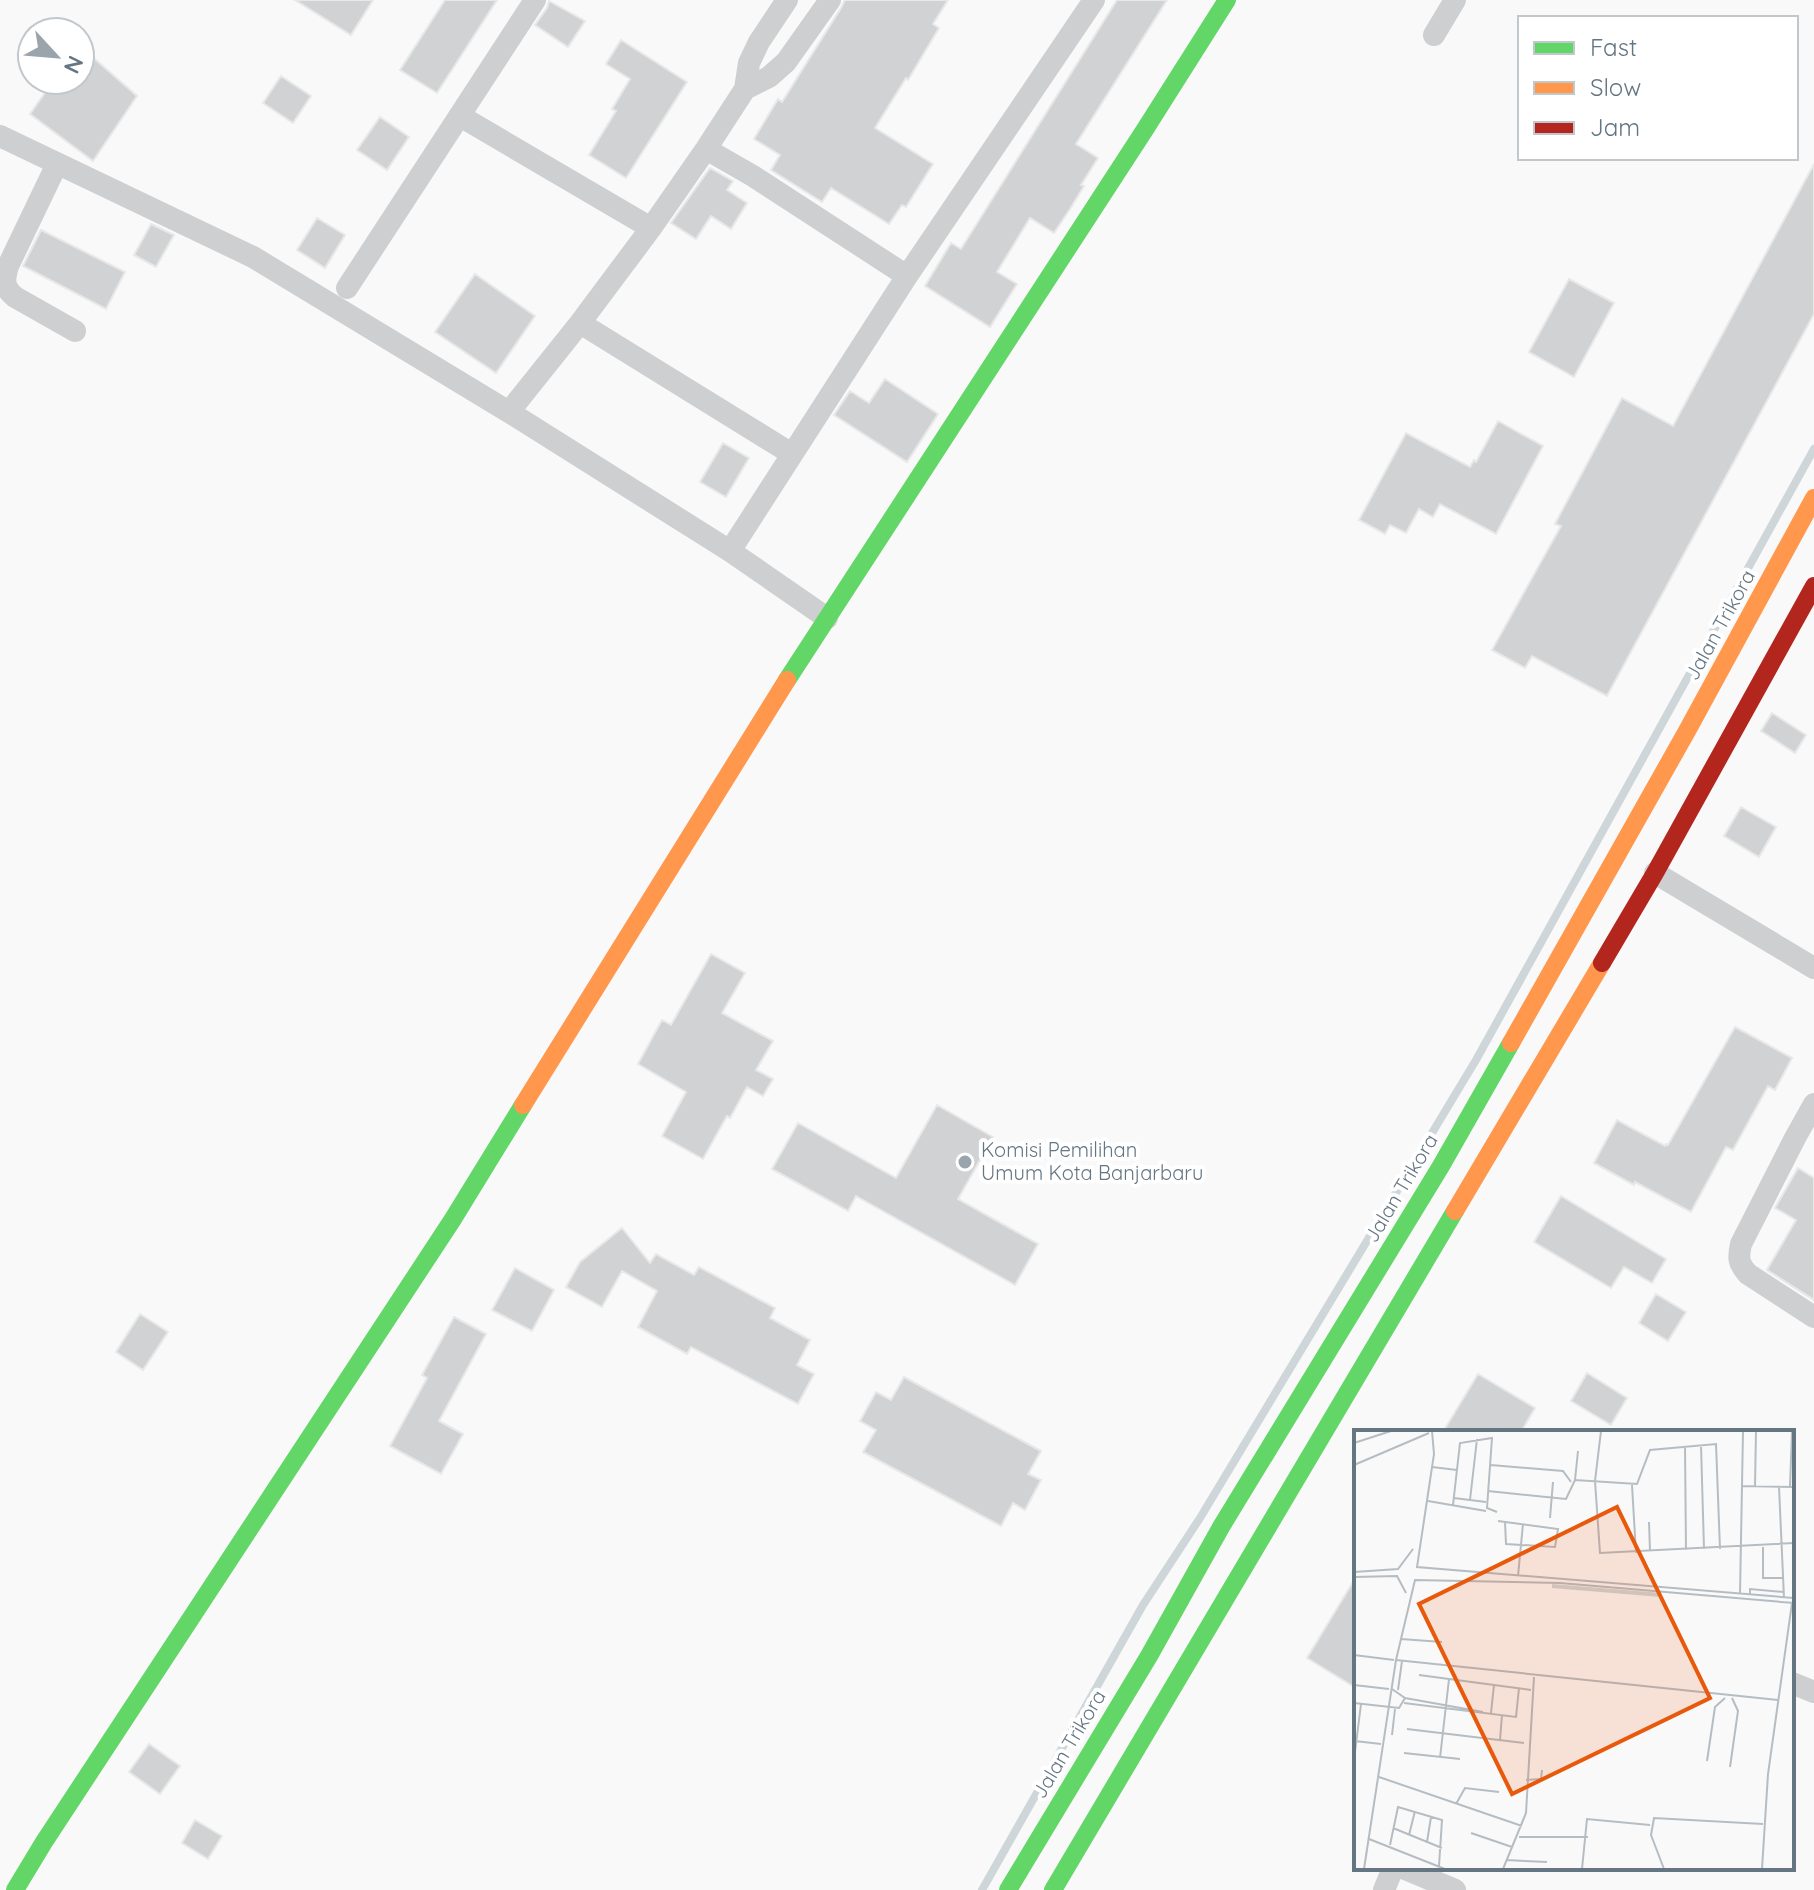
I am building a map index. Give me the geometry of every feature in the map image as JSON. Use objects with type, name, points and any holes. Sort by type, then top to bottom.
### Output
[{"type":"main road","points":[[15,1890],[195,1610],[445,1232],[827,618],[1227,0]]},
{"type":"main road","name":"Jalan Trikora","points":[[1053,1890],[1084,1798],[1149,1656],[1221,1527],[1441,1166],[1687,731],[1814,498]]},
{"type":"main road","name":"Jalan Trikora","points":[[1008,1890],[1084,1798],[1655,873],[1814,586]]},
{"type":"street","points":[[347,288],[535,0]]},
{"type":"street","points":[[509,412],[580,323],[706,149],[745,89],[749,63],[787,0]]},
{"type":"street","points":[[745,89],[769,77],[786,62],[830,0]]},
{"type":"street","points":[[730,551],[907,276],[1094,0]]},
{"type":"street","points":[[1434,35],[1455,0]]},
{"type":"street","points":[[460,116],[651,228]]},
{"type":"street","points":[[0,136],[253,257],[509,412],[730,551],[827,618]]},
{"type":"street","points":[[706,149],[907,276]]},
{"type":"street","points":[[57,164],[8,266],[6,283],[8,291],[15,297],[75,331]]},
{"type":"street","points":[[580,323],[792,454]]},
{"type":"street","points":[[1655,873],[1814,968]]},
{"type":"street","points":[[1814,1104],[1804,1144],[1741,1244],[1738,1258],[1740,1266],[1748,1274],[1814,1317]]},
{"type":"street","points":[[1794,1684],[1814,1692]]},
{"type":"street","points":[[1384,1890],[1392,1870]]},
{"type":"street","points":[[1408,1870],[1455,1890]]},
{"type":"building","points":[[295,0],[373,0],[351,35]]},
{"type":"building","points":[[445,0],[497,0],[437,93],[400,70]]},
{"type":"building","points":[[845,0],[948,0],[933,24],[939,28],[875,128],[933,164],[906,207],[902,205],[889,224],[831,188],[822,202],[771,170],[780,155],[754,139],[778,99],[782,102]]},
{"type":"building","points":[[1117,0],[1167,0],[1076,144],[1098,158],[1070,209],[1054,233],[1030,218],[997,272],[1017,284],[990,327],[925,286],[951,243],[961,249]]},
{"type":"building","points":[[549,1],[585,21],[568,47],[535,25]]},
{"type":"building","points":[[621,40],[687,82],[626,178],[589,155],[616,111],[612,109],[630,79],[606,64]]},
{"type":"building","points":[[96,60],[137,96],[93,161],[30,114],[43,96],[96,96]]},
{"type":"building","points":[[281,76],[311,96],[293,123],[263,103]]},
{"type":"building","points":[[380,117],[409,137],[387,170],[357,150]]},
{"type":"building","points":[[1814,164],[1814,314],[1607,696],[1532,656],[1525,668],[1492,650],[1561,526],[1555,524],[1622,398],[1673,426]]},
{"type":"building","points":[[710,168],[733,181],[727,190],[747,203],[731,229],[711,216],[696,239],[671,223]]},
{"type":"building","points":[[317,218],[345,235],[325,268],[297,250]]},
{"type":"building","points":[[151,224],[174,235],[156,267],[134,255]]},
{"type":"building","points":[[41,230],[125,272],[106,309],[23,266]]},
{"type":"building","points":[[475,274],[535,316],[496,373],[435,332]]},
{"type":"building","points":[[1569,279],[1614,303],[1574,377],[1529,352]]},
{"type":"building","points":[[885,379],[938,414],[907,462],[834,415],[850,391],[869,403]]},
{"type":"building","points":[[1498,421],[1543,446],[1496,534],[1440,504],[1433,517],[1419,509],[1406,533],[1390,525],[1385,534],[1359,520],[1406,433],[1470,467],[1474,460],[1476,462]]},
{"type":"building","points":[[723,443],[749,458],[726,497],[700,482]]},
{"type":"building","points":[[1772,713],[1806,735],[1795,753],[1761,731]]},
{"type":"building","points":[[1741,807],[1776,827],[1759,857],[1724,836]]},
{"type":"building","points":[[711,954],[745,973],[722,1013],[773,1041],[756,1070],[773,1079],[763,1096],[747,1087],[703,1159],[662,1136],[686,1092],[638,1064],[662,1020],[671,1025]]},
{"type":"building","points":[[1735,1027],[1792,1058],[1775,1090],[1768,1086],[1733,1150],[1726,1147],[1691,1212],[1594,1163],[1617,1120],[1668,1145]]},
{"type":"building","points":[[937,1105],[993,1137],[958,1199],[1038,1244],[1015,1285],[856,1196],[848,1211],[772,1169],[798,1123],[896,1178]]},
{"type":"building","points":[[1798,1168],[1814,1178],[1814,1300],[1767,1270],[1796,1220],[1775,1208]]},
{"type":"building","points":[[1561,1196],[1666,1259],[1652,1283],[1624,1267],[1611,1288],[1534,1242]]},
{"type":"building","points":[[622,1228],[650,1263],[656,1254],[694,1275],[699,1267],[775,1308],[770,1318],[810,1340],[797,1365],[814,1374],[798,1404],[691,1347],[687,1354],[638,1327],[657,1291],[622,1271],[602,1307],[566,1287],[580,1262]]},
{"type":"building","points":[[515,1268],[554,1290],[532,1331],[492,1310]]},
{"type":"building","points":[[1656,1294],[1686,1312],[1668,1341],[1639,1323]]},
{"type":"building","points":[[140,1314],[168,1332],[143,1370],[116,1352]]},
{"type":"building","points":[[454,1317],[486,1334],[439,1421],[463,1434],[441,1474],[390,1446],[427,1378],[422,1375]]},
{"type":"building","points":[[1587,1373],[1627,1398],[1611,1425],[1571,1401]]},
{"type":"building","points":[[1478,1374],[1535,1408],[1522,1430],[1444,1430]]},
{"type":"building","points":[[904,1377],[1041,1451],[1028,1474],[1041,1480],[1025,1510],[1013,1503],[1001,1526],[863,1452],[876,1430],[860,1421],[876,1392],[891,1400]]},
{"type":"building","points":[[1354,1580],[1354,1687],[1307,1658]]},
{"type":"building","points":[[149,1744],[180,1766],[160,1794],[129,1772]]},
{"type":"building","points":[[195,1820],[222,1836],[208,1859],[182,1843]]},
{"type":"waterway","points":[[982,1890],[1143,1605],[1200,1518],[1476,1060],[1814,449]]},
{"type":"traffic: fast","points":[[787,680],[1227,0]]},
{"type":"traffic: fast","points":[[1008,1890],[1149,1656],[1221,1527],[1441,1166],[1511,1043]]},
{"type":"traffic: fast","points":[[15,1890],[453,1219],[523,1105]]},
{"type":"traffic: fast","points":[[1053,1890],[1455,1211]]},
{"type":"traffic: slow","points":[[1511,1043],[1814,498]]},
{"type":"traffic: slow","points":[[523,1105],[787,680]]},
{"type":"traffic: slow","points":[[1455,1211],[1602,963]]},
{"type":"traffic: jam","points":[[1602,963],[1814,586]]},
{"type":"place","name":"Komisi Pemilihan Umum Kota Banjarbaru","points":[[965,1162]]}]
